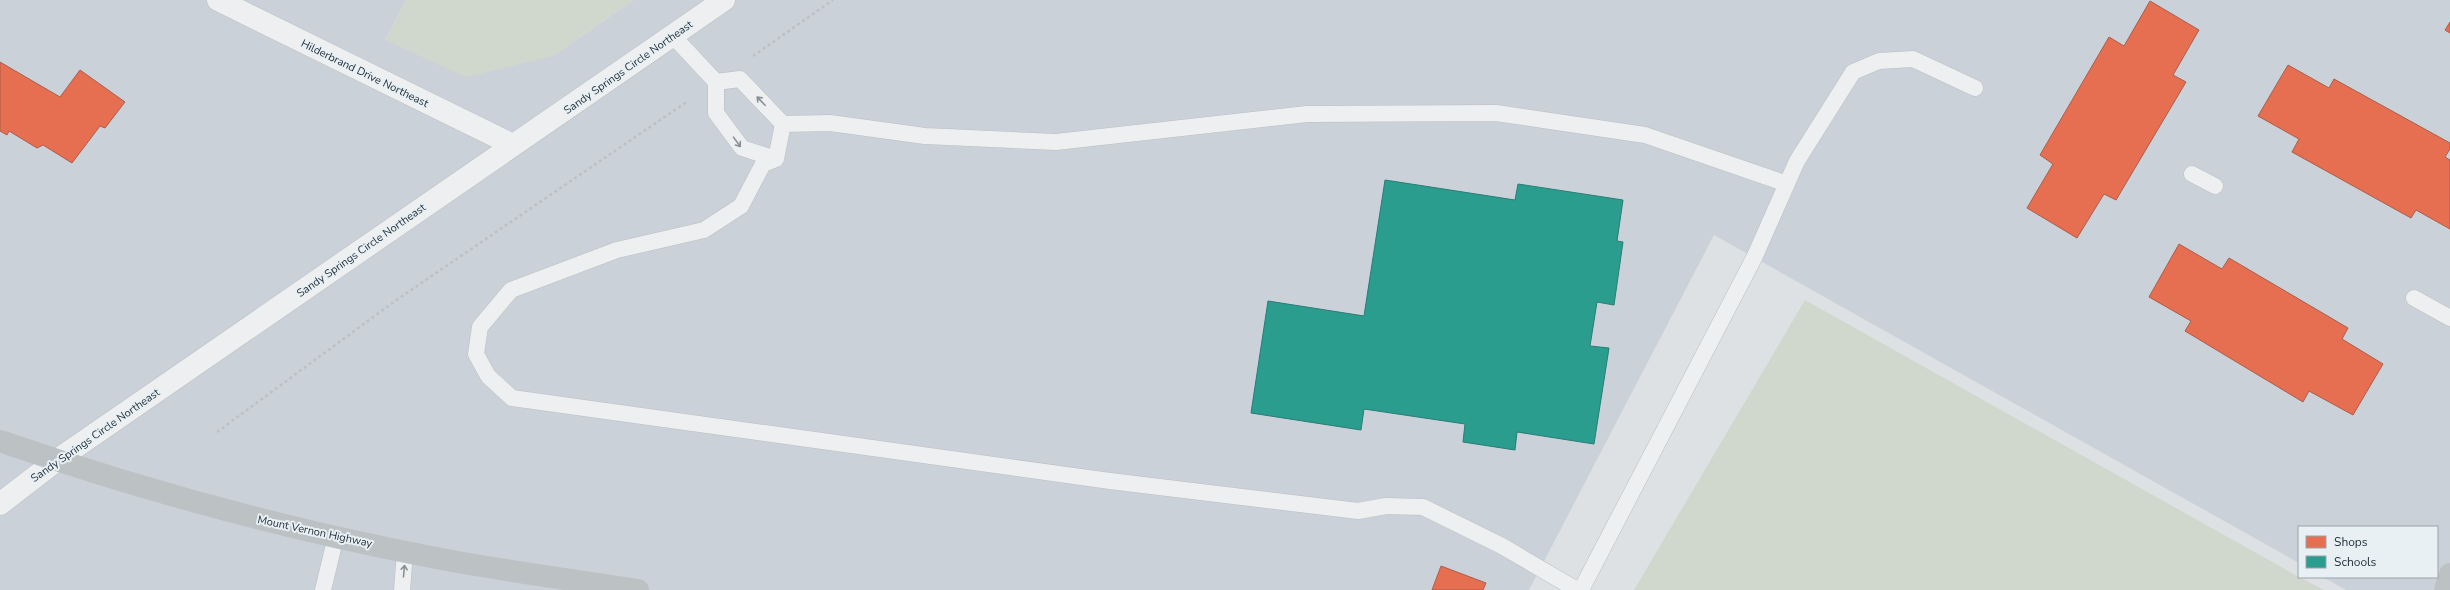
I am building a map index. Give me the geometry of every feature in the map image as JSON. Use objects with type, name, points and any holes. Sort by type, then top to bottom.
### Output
[{"type":"street","name":"Hilderbrand Drive Northeast","points":[[218,0],[513,146]]},
{"type":"street","name":"Sandy Springs Circle Northeast","points":[[0,504],[56,460],[724,0]]},
{"type":"street","name":"Mount Vernon Highway","points":[[0,441],[56,460],[238,514],[406,552],[638,590]]},
{"type":"street","points":[[2445,590],[2450,574]]},
{"type":"lane","points":[[673,36],[716,82],[716,113],[742,148],[776,159]]},
{"type":"lane","points":[[1581,590],[1754,258],[1796,161],[1853,72],[1879,61],[1913,59],[1975,88]]},
{"type":"lane","points":[[716,82],[740,79],[783,124],[830,123],[926,136],[1056,142],[1308,114],[1496,113],[1645,135],[1787,184]]},
{"type":"lane","points":[[776,159],[783,124]]},
{"type":"lane","points":[[776,159],[763,164],[741,206],[704,230],[617,250],[511,290],[480,327],[476,354],[488,376],[512,398],[1110,481],[1358,511],[1386,506],[1423,507],[1502,546],[1577,590]]},
{"type":"lane","points":[[2192,174],[2215,186]]},
{"type":"lane","points":[[2414,298],[2450,318]]},
{"type":"lane","points":[[323,590],[336,536]]},
{"type":"lane","points":[[402,590],[406,552]]},
{"type":"path","points":[[217,432],[395,302],[833,0]]},
{"type":"shaded area","points":[[0,0],[406,0],[385,40],[553,56],[634,0],[2450,0],[2450,590],[2346,590],[2325,578],[2438,578],[2438,526],[2298,526],[2298,562],[1714,235],[1529,590],[0,590]]},
{"type":"shaded area","points":[[406,0],[634,0],[553,56],[466,77],[385,40]]},
{"type":"shaded area","points":[[1805,300],[2298,576],[2298,578],[2301,578],[2324,590],[1634,590]]},
{"type":"building: Shops","points":[[2150,1],[2199,30],[2173,75],[2186,82],[2116,200],[2104,194],[2077,238],[2027,208],[2053,164],[2040,155],[2109,37],[2124,46]]},
{"type":"building: Shops","points":[[2450,22],[2450,33],[2445,30]]},
{"type":"building: Shops","points":[[0,62],[60,97],[80,70],[125,102],[105,128],[100,126],[72,163],[43,145],[37,148],[9,131],[7,135],[0,131]]},
{"type":"building: Shops","points":[[2288,65],[2329,88],[2334,79],[2450,143],[2450,149],[2445,157],[2450,160],[2450,229],[2416,210],[2411,218],[2292,152],[2299,139],[2258,116]]},
{"type":"building: Shops","points":[[2179,244],[2222,269],[2229,258],[2348,328],[2342,339],[2383,364],[2353,415],[2309,391],[2303,402],[2185,331],[2191,321],[2149,297]]},
{"type":"building: Shops","points":[[1441,566],[1486,583],[1483,590],[1432,590]]},
{"type":"building: Schools","points":[[1385,180],[1515,200],[1518,184],[1623,200],[1617,241],[1623,242],[1614,305],[1597,302],[1590,346],[1609,348],[1594,444],[1517,432],[1515,450],[1463,442],[1465,424],[1364,409],[1361,430],[1251,413],[1268,301],[1364,316]]}]
